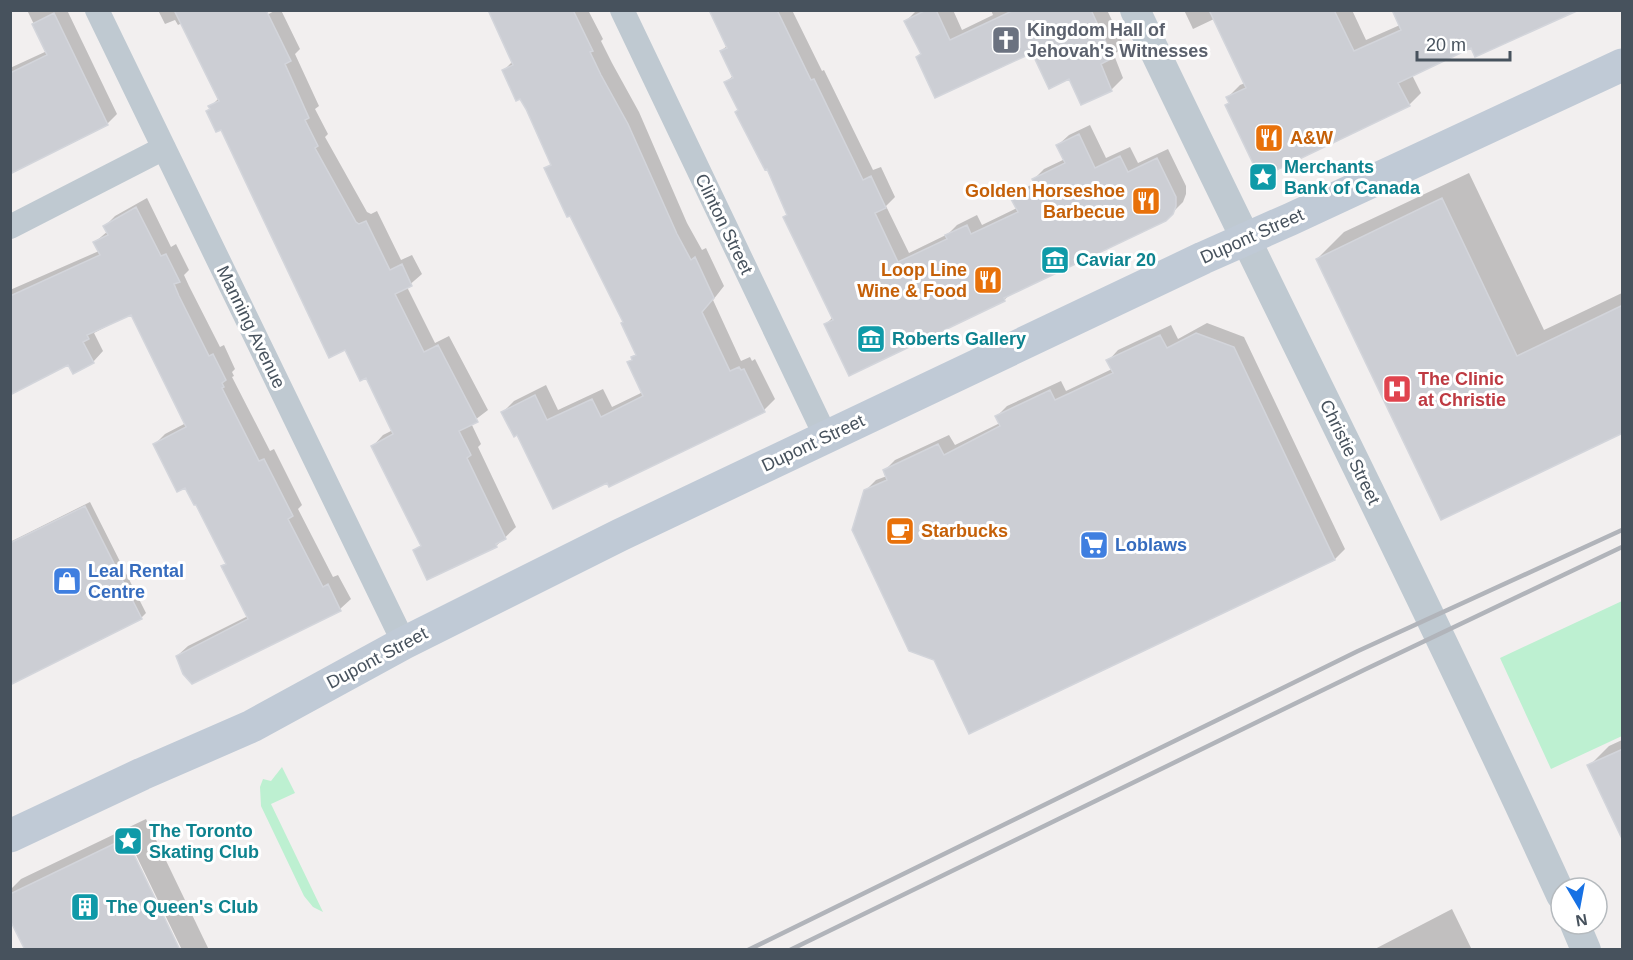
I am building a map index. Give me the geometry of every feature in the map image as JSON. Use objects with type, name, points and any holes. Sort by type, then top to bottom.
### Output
[{"type":"main road","name":"Dupont Street","points":[[10,836],[142,774],[252,726],[404,643],[620,535],[1245,239],[1623,65]]},
{"type":"street","name":"Manning Avenue","points":[[97,10],[404,643]]},
{"type":"street","name":"Clinton Street","points":[[622,10],[826,437]]},
{"type":"street","name":"Christie Street","points":[[1135,10],[1365,482],[1552,876]]},
{"type":"street","points":[[10,227],[164,148]]},
{"type":"street","points":[[1580,936],[1586,950]]},
{"type":"green space","points":[[1622,601],[1622,736],[1551,769],[1500,658]]},
{"type":"green space","points":[[282,767],[295,793],[271,804],[323,912],[313,907],[304,896],[261,806],[260,787],[263,779],[271,781]]},
{"type":"building","points":[[174,10],[266,10],[291,61],[285,64],[309,118],[305,120],[318,146],[315,148],[356,222],[359,224],[366,221],[390,270],[402,264],[412,286],[395,294],[424,352],[438,345],[478,422],[459,431],[471,455],[467,458],[506,539],[496,544],[497,547],[427,580],[413,550],[421,546],[371,446],[393,434],[366,378],[360,381],[345,350],[329,358],[221,130],[216,132],[206,111],[210,109],[208,106],[219,101]]},
{"type":"building","points":[[488,10],[573,10],[593,51],[590,52],[628,124],[677,234],[691,260],[695,257],[714,298],[702,312],[730,371],[739,367],[741,370],[744,369],[765,412],[609,487],[607,483],[553,509],[517,435],[514,437],[501,412],[535,395],[547,420],[592,399],[601,417],[643,396],[627,362],[636,355],[621,323],[623,322],[570,216],[567,217],[544,168],[551,165],[526,109],[520,99],[516,101],[502,70],[513,65]]},
{"type":"building","points":[[709,10],[777,10],[811,80],[814,79],[863,180],[871,176],[886,208],[875,213],[898,262],[947,239],[945,235],[967,225],[971,234],[1018,212],[1011,199],[1036,187],[1032,179],[1065,163],[1056,145],[1079,134],[1095,168],[1120,156],[1128,172],[1157,158],[1176,197],[1173,214],[1166,221],[1004,298],[1005,301],[849,376],[824,324],[833,320],[783,217],[787,215],[767,169],[765,170],[735,112],[738,110],[724,82],[733,78],[720,51],[727,48]]},
{"type":"building","points":[[926,10],[936,10],[950,40],[1014,10],[1091,10],[1113,58],[1101,64],[1112,91],[1081,105],[1069,79],[1049,89],[1032,53],[935,98],[916,57],[921,54],[904,21]]},
{"type":"building","points":[[1209,10],[1334,10],[1354,51],[1401,30],[1392,10],[1579,10],[1475,57],[1471,48],[1398,83],[1410,106],[1260,178],[1225,105],[1229,103],[1226,97],[1246,88]]},
{"type":"building","points":[[54,13],[108,125],[10,174],[10,73],[47,55],[32,24]]},
{"type":"building","points":[[1442,198],[1517,356],[1623,305],[1623,433],[1441,520],[1316,259]]},
{"type":"building","points":[[136,207],[161,256],[166,254],[180,282],[174,284],[179,296],[209,356],[213,354],[226,380],[222,383],[224,387],[222,388],[259,461],[264,459],[293,516],[288,519],[323,587],[328,584],[341,611],[192,684],[183,674],[176,656],[248,619],[221,566],[226,564],[196,505],[185,488],[177,492],[153,444],[186,427],[131,315],[87,335],[89,339],[83,342],[94,363],[73,374],[68,365],[10,395],[10,296],[100,255],[93,242],[108,235],[103,226]]},
{"type":"building","name":"Loblaws","points":[[1196,333],[1234,347],[1335,560],[969,734],[934,660],[909,651],[852,530],[864,490],[887,480],[883,470],[938,444],[944,455],[1000,426],[995,416],[1050,390],[1055,400],[1113,373],[1106,360],[1160,335],[1167,348]]},
{"type":"building","name":"Leal Rental Centre","points":[[85,506],[142,619],[10,685],[10,543]]},
{"type":"building","points":[[1623,749],[1623,841],[1587,765]]},
{"type":"building","name":"The Queen's Club","points":[[126,838],[180,950],[25,950],[10,920],[10,894]]},
{"type":"railway","points":[[748,950],[1358,651],[1622,530]]},
{"type":"railway","points":[[790,950],[1622,547]]},
{"type":"place","name":"Kingdom Hall of Jehovah's Witnesses","points":[[1006,40]]},
{"type":"place","name":"A&W","points":[[1269,138]]},
{"type":"place","name":"Merchants Bank of Canada","points":[[1263,177]]},
{"type":"place","name":"Golden Horseshoe Barbecue","points":[[1146,201]]},
{"type":"place","name":"Caviar 20","points":[[1055,260]]},
{"type":"place","name":"Loop Line Wine & Food","points":[[988,280]]},
{"type":"place","name":"Roberts Gallery","points":[[871,339]]},
{"type":"place","name":"The Clinic at Christie","points":[[1397,389]]},
{"type":"place","name":"Starbucks","points":[[900,531]]},
{"type":"place","name":"Loblaws","points":[[1094,545]]},
{"type":"place","name":"Leal Rental Centre","points":[[67,581]]},
{"type":"place","name":"The Toronto Skating Club","points":[[128,841]]},
{"type":"place","name":"The Queen's Club","points":[[85,907]]}]
